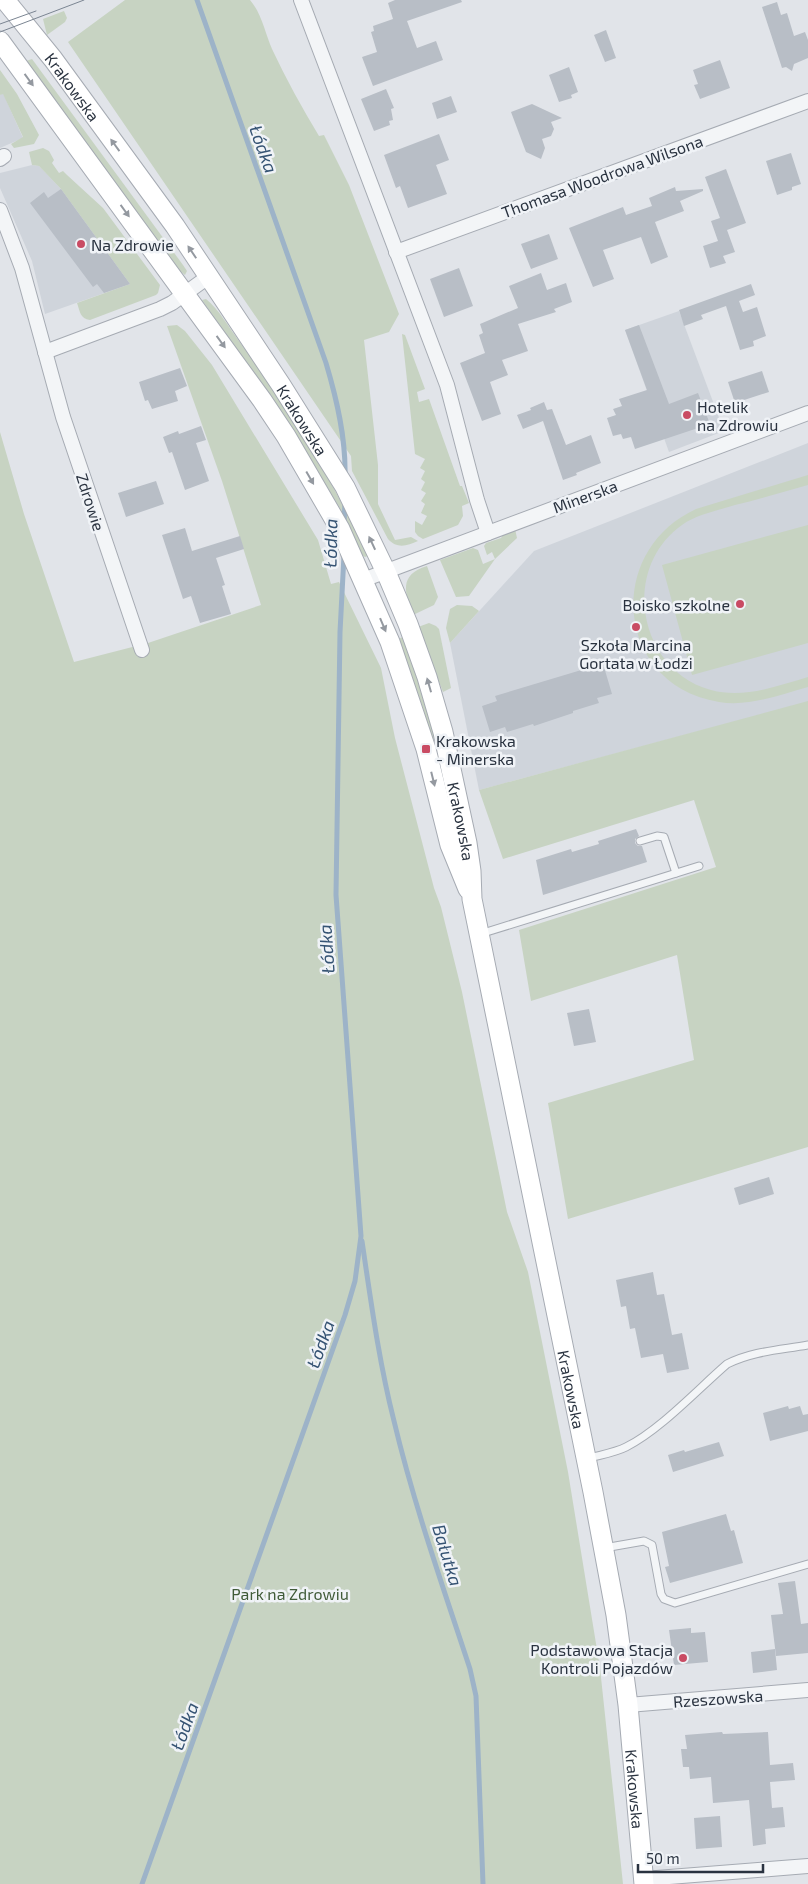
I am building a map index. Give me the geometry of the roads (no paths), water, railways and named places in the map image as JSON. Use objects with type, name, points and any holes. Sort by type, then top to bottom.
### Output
[{"type":"main road","name":"Krakowska","points":[[5,1],[64,74],[175,226],[330,462],[386,572],[418,652],[442,732],[467,843],[472,899],[604,1548],[616,1615],[628,1705],[644,1881]]},
{"type":"main road","name":"Krakowska","points":[[0,40],[262,400],[286,436],[333,516],[360,572],[390,642],[426,749],[450,846],[472,899]]},
{"type":"street","points":[[301,0],[447,385],[477,500],[488,533]]},
{"type":"street","name":"Thomasa Woodrowa Wilsona","points":[[396,252],[808,101]]},
{"type":"street","name":"Zdrowie","points":[[0,210],[22,268],[63,417],[142,650]]},
{"type":"street","points":[[45,352],[172,303],[208,277]]},
{"type":"street","name":"Minerska","points":[[360,572],[386,572],[808,413]]},
{"type":"street","name":"Rzeszowska","points":[[628,1705],[808,1690]]},
{"type":"street","points":[[644,1881],[808,1866]]},
{"type":"lane","points":[[640,841],[657,836],[664,837],[676,873]]},
{"type":"lane","points":[[479,934],[699,866]]},
{"type":"lane","points":[[586,1459],[632,1444],[656,1427],[727,1364],[736,1359],[753,1353],[808,1345]]},
{"type":"lane","points":[[604,1548],[644,1541],[649,1542],[652,1545],[661,1594],[664,1600],[675,1603],[808,1564]]},
{"type":"waterway","name":"Łódka","points":[[197,0],[326,363],[340,419],[345,476]]},
{"type":"waterway","name":"Łódka","points":[[344,524],[345,502]]},
{"type":"waterway","name":"Łódka","points":[[142,1884],[345,1315],[355,1281],[361,1236],[336,895],[340,632],[344,555]]},
{"type":"waterway","name":"Bałutka","points":[[362,1241],[372,1309],[394,1421],[420,1515],[470,1669],[476,1696],[483,1884]]},
{"type":"tram line","points":[[0,32],[84,0]]},
{"type":"tram line","points":[[0,24],[36,11]]},
{"type":"place","name":"Na Zdrowie","points":[[81,244]]},
{"type":"place","name":"Hotelik na Zdrowiu","points":[[687,415]]},
{"type":"place","name":"Boisko szkolne","points":[[740,604]]},
{"type":"place","name":"Szkoła Marcina Gortata w Łodzi","points":[[636,627]]},
{"type":"place","name":"Krakowska - Minerska","points":[[426,749]]},
{"type":"place","name":"Podstawowa Stacja Kontroli Pojazdów","points":[[683,1658]]},
{"type":"park label","name":"Park na Zdrowiu","points":[[290,1593]]}]
